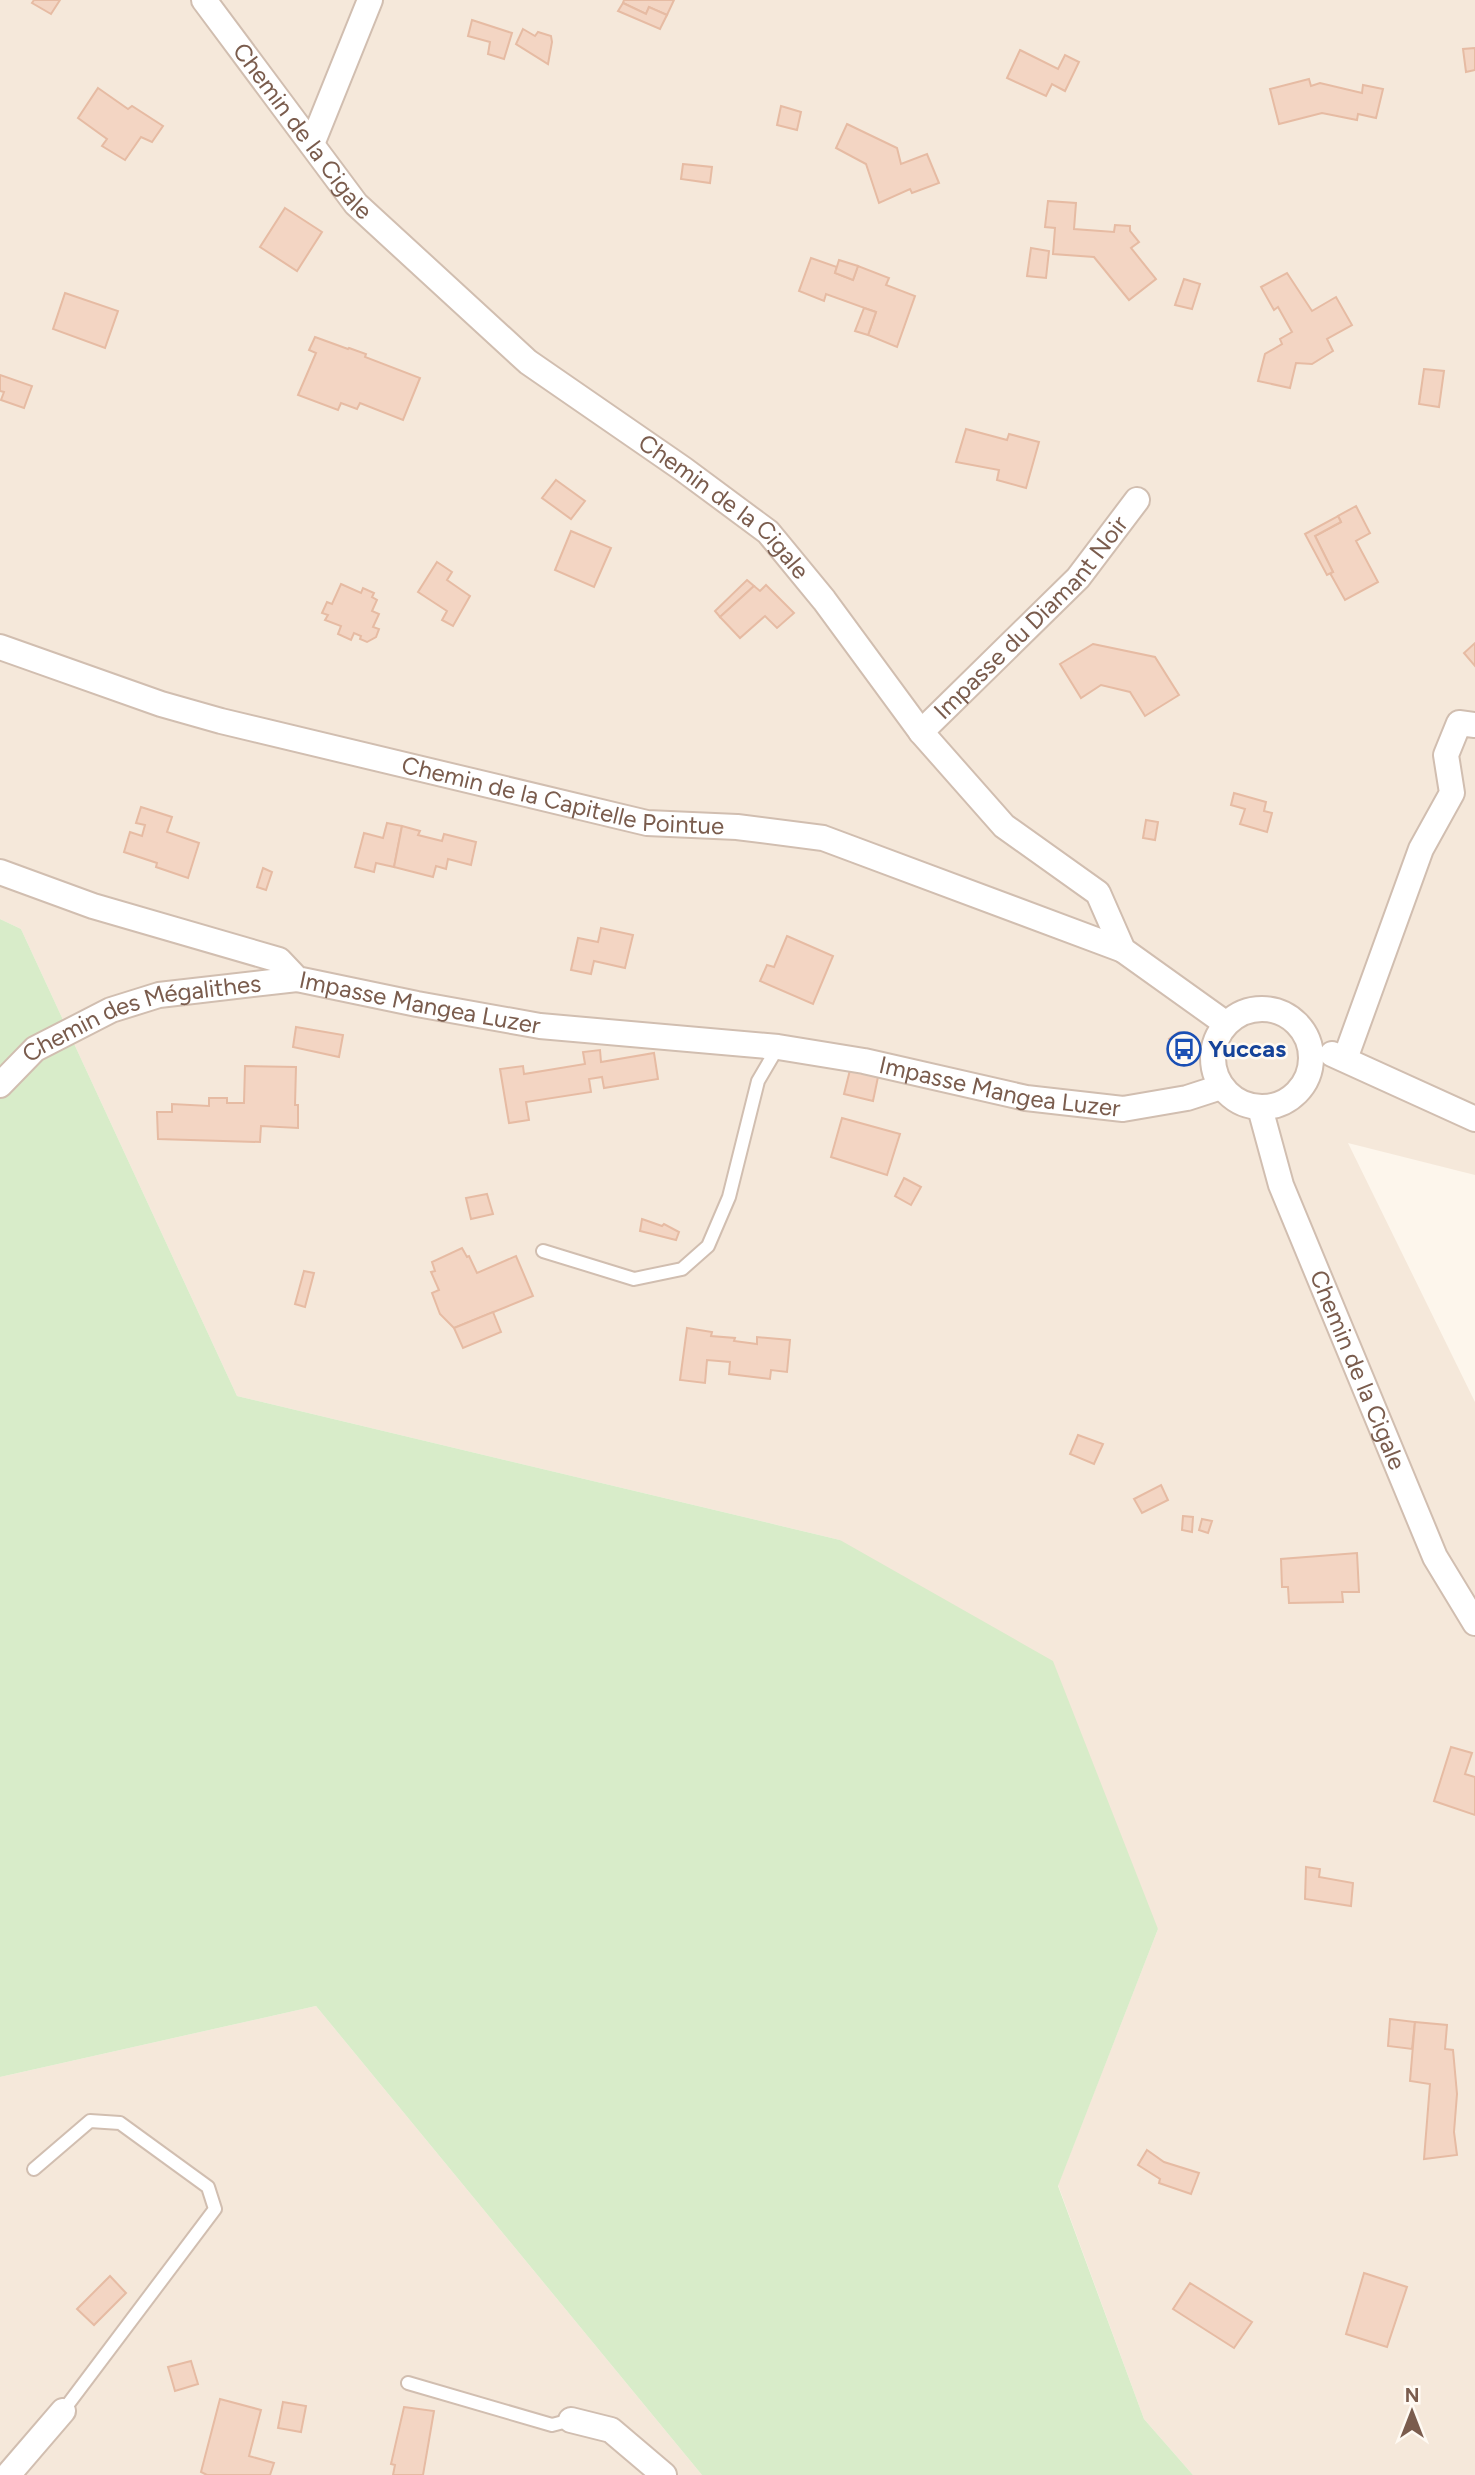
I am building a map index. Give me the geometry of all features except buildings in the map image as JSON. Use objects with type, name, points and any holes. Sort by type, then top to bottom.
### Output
[{"type":"street","name":"Chemin de la Cigale","points":[[204,0],[356,204],[528,362],[683,469],[768,532],[824,600],[921,732],[1004,826],[1098,893],[1123,950]]},
{"type":"street","points":[[312,144],[370,0]]},
{"type":"street","name":"Impasse du Diamant Noir","points":[[921,732],[1078,578],[1137,500]]},
{"type":"street","name":"Chemin de la Capitelle Pointue","points":[[0,647],[161,704],[221,721],[647,824],[737,827],[822,838],[1123,950]]},
{"type":"street","points":[[1345,1059],[1420,849],[1452,793],[1446,755],[1459,723],[1475,725]]},
{"type":"street","name":"Impasse Mangea Luzer","points":[[0,872],[93,906],[279,960],[297,979],[540,1026],[778,1046],[863,1061],[1026,1098],[1123,1109],[1187,1098],[1221,1087]]},
{"type":"street","points":[[1123,950],[1225,1023]]},
{"type":"street","name":"Chemin des Mégalithes","points":[[0,1085],[35,1049],[111,1010],[159,995],[297,979]]},
{"type":"street","points":[[1266,1007],[1288,1015],[1304,1031],[1311,1052],[1310,1070],[1304,1085],[1292,1097],[1277,1105],[1260,1108],[1238,1102],[1221,1087],[1212,1066],[1214,1043],[1225,1023],[1244,1010],[1266,1007]]},
{"type":"street","points":[[1311,1052],[1334,1054],[1475,1119]]},
{"type":"street","name":"Chemin de la Cigale","points":[[1260,1108],[1281,1185],[1435,1557],[1475,1623]]},
{"type":"street","points":[[8,2475],[64,2412]]},
{"type":"street","points":[[571,2420],[611,2430],[664,2475]]},
{"type":"lane","points":[[543,1251],[634,1279],[682,1269],[708,1246],[729,1197],[758,1081],[778,1046]]},
{"type":"lane","points":[[34,2169],[90,2121],[120,2123],[208,2187],[215,2209],[64,2412]]},
{"type":"lane","points":[[408,2383],[552,2425],[571,2420]]},
{"type":"shaded area","points":[[0,0],[1475,0],[1475,1175],[1348,1143],[1475,1402],[1475,2475],[1193,2475],[1144,2419],[1058,2185],[1158,1929],[840,1540],[237,1396],[21,929],[0,919]]},
{"type":"shaded area","points":[[316,2006],[702,2475],[0,2475],[0,2077]]},
{"type":"green space","points":[[0,919],[21,929],[237,1396],[840,1540],[1053,1661],[1158,1929],[1058,2186],[1144,2419],[1193,2475],[702,2475],[316,2006],[0,2077]]},
{"type":"place","name":"Yuccas","points":[[1184,1049]]}]
